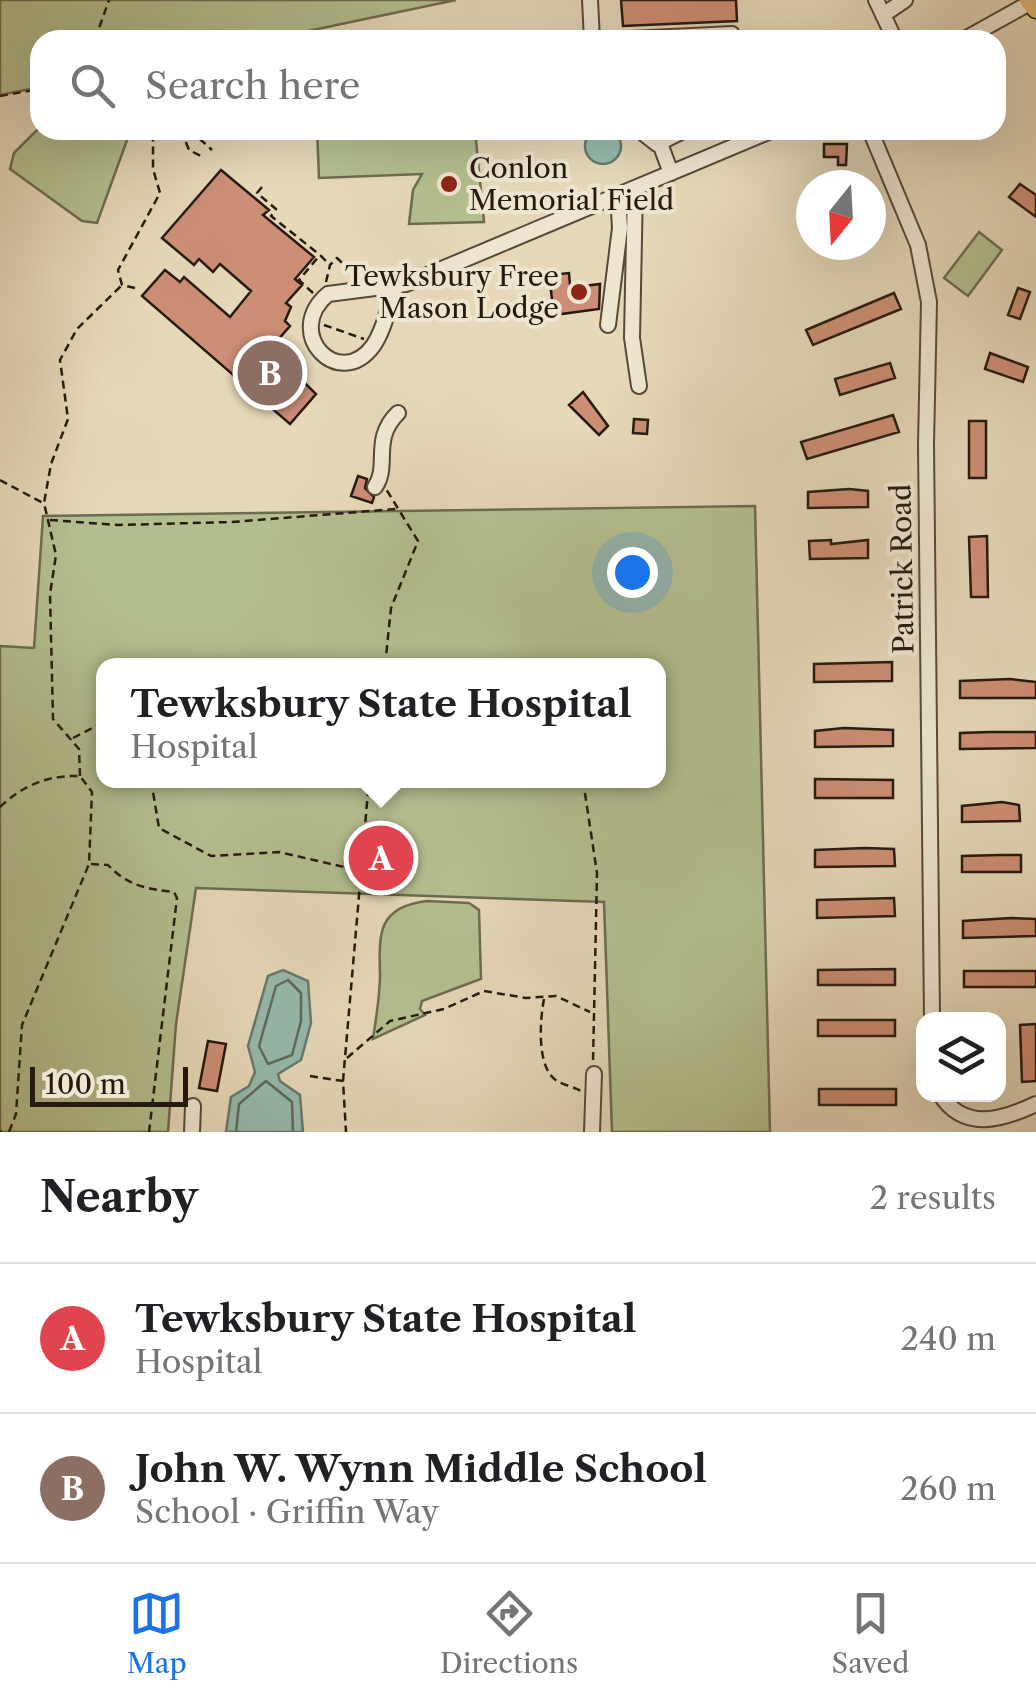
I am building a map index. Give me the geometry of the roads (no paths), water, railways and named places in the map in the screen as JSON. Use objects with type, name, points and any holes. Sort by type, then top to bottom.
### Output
[{"type":"street","points":[[590,0],[592,30]]},
{"type":"street","points":[[876,0],[891,30]]},
{"type":"street","points":[[883,15],[905,0]]},
{"type":"street","points":[[982,30],[1033,3]]},
{"type":"street","points":[[657,140],[670,172]]},
{"type":"street","points":[[396,287],[374,344],[359,360],[342,363],[325,358],[310,336],[318,302],[328,294],[396,287],[748,140]]},
{"type":"street","name":"Patrick Road","points":[[874,140],[918,245],[929,302],[926,462],[932,1012]]},
{"type":"street","points":[[634,188],[632,338],[639,386]]},
{"type":"street","points":[[608,325],[620,228],[618,196]]},
{"type":"street","points":[[377,484],[381,438],[398,412]]},
{"type":"street","points":[[592,1132],[594,1074]]},
{"type":"street","points":[[946,1102],[952,1110],[984,1123],[1002,1121],[1036,1104]]},
{"type":"street","points":[[192,1106],[192,1132]]},
{"type":"water","points":[[586,140],[620,140],[620,153],[610,163],[596,163],[586,153]]},
{"type":"water","points":[[283,970],[308,981],[311,1023],[301,1060],[278,1074],[280,1081],[300,1095],[303,1132],[226,1132],[231,1097],[249,1086],[255,1072],[248,1046],[268,976]]},
{"type":"place","name":"Conlon Memorial Field","points":[[449,184]]},
{"type":"place","name":"Tewksbury Free Mason Lodge","points":[[579,292]]},
{"type":"place","name":"John W. Wynn Middle School","points":[[270,373]]},
{"type":"place","name":"Tewksbury State Hospital","points":[[381,858]]}]
